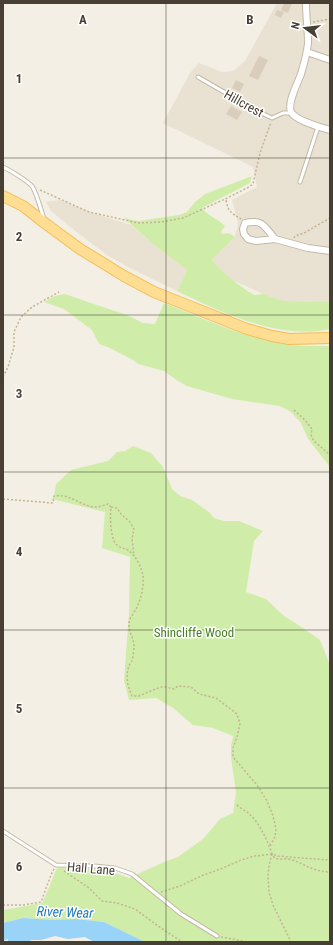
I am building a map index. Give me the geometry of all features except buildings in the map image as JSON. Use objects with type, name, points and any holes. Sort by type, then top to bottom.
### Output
[{"type":"main road","points":[[3,196],[23,206],[80,249],[124,276],[154,292],[247,329],[272,336],[289,339],[330,338]]},
{"type":"street","points":[[306,3],[307,52],[304,66],[290,103],[290,108],[296,118],[330,130]]},
{"type":"street","points":[[307,52],[330,60]]},
{"type":"street","points":[[274,239],[260,222],[254,221],[245,223],[243,229],[248,240],[256,241],[274,239],[308,248],[330,251]]},
{"type":"lane","name":"Hillcrest","points":[[198,77],[272,118],[283,113],[292,113]]},
{"type":"lane","points":[[300,182],[318,127]]},
{"type":"lane","points":[[3,168],[15,173],[31,186],[40,204],[46,224]]},
{"type":"lane","name":"Hall Lane","points":[[3,831],[56,865],[115,868],[132,874],[181,914],[217,936]]},
{"type":"path","points":[[307,23],[330,19]]},
{"type":"path","points":[[31,186],[89,212],[138,224],[183,218],[226,199],[253,184],[260,153],[272,118]]},
{"type":"path","points":[[226,199],[228,208],[232,214],[240,219]]},
{"type":"path","points":[[291,243],[295,236],[304,233],[330,218]]},
{"type":"path","points":[[3,377],[8,367],[14,347],[14,332],[22,317],[32,307],[59,292]]},
{"type":"path","points":[[294,410],[312,429],[311,435],[314,441],[330,456]]},
{"type":"path","points":[[3,498],[53,503],[54,496],[61,495],[86,505],[97,507],[108,504],[111,507],[117,508],[130,522],[134,529],[132,539],[134,556]]},
{"type":"path","points":[[111,507],[110,515],[112,539],[116,545],[129,551],[134,556],[143,575],[140,601],[130,620],[130,635],[134,642],[134,647],[132,661],[128,667],[128,688],[132,696],[139,696],[161,687],[174,689],[178,686],[191,687],[199,694],[216,698],[237,714],[240,724],[233,748],[234,757],[267,801],[276,829],[270,846]]},
{"type":"path","points":[[237,806],[247,812],[256,821],[264,833],[275,858],[297,862],[314,870],[330,872]]},
{"type":"path","points":[[272,854],[268,876],[269,892],[273,905],[291,942]]},
{"type":"path","points":[[164,891],[255,856],[272,854],[278,856],[330,860]]},
{"type":"path","points":[[3,905],[41,902],[56,865],[89,888],[102,901],[117,903],[135,909],[182,942]]},
{"type":"path","points":[[217,936],[248,942]]},
{"type":"shaded area","points":[[277,3],[330,3],[330,301],[284,301],[263,294],[232,280],[222,271],[212,260],[235,237],[238,224],[232,200],[257,187],[253,167],[163,123],[190,73],[199,63],[222,72],[233,71],[245,61]]},
{"type":"shaded area","points":[[61,200],[89,212],[131,225],[187,270],[177,291],[107,255],[74,230],[51,211],[46,202]]},
{"type":"green space","points":[[252,176],[250,183],[202,208],[225,226],[221,232],[222,234],[229,233],[235,237],[212,260],[232,279],[254,295],[263,294],[284,301],[330,301],[330,329],[291,331],[271,328],[232,316],[177,291],[187,270],[153,244],[124,218],[138,221],[179,215],[187,212],[195,202],[205,194]]},
{"type":"green space","points":[[65,294],[127,315],[143,323],[155,324],[164,303],[220,326],[264,340],[291,345],[330,346],[330,467],[308,439],[301,423],[291,412],[280,406],[232,399],[187,386],[164,371],[138,364],[110,348],[99,344],[92,330],[64,309],[44,302],[55,296]]},
{"type":"green space","name":"Shincliffe Wood","points":[[133,446],[151,453],[163,467],[172,489],[180,496],[192,500],[209,512],[214,518],[224,521],[239,521],[263,531],[254,541],[246,592],[266,599],[284,616],[320,640],[330,665],[330,942],[145,942],[104,922],[76,919],[53,920],[23,918],[3,923],[3,910],[42,903],[57,868],[93,869],[113,872],[129,878],[178,857],[203,839],[220,819],[233,813],[236,793],[231,757],[233,736],[213,728],[193,725],[173,708],[156,698],[129,700],[124,681],[129,612],[130,557],[102,548],[105,512],[52,499],[56,484],[71,470],[108,461],[117,452],[125,451]]},
{"type":"water","points":[[23,918],[53,920],[76,919],[104,922],[145,942],[94,942],[85,937],[68,939],[55,936],[26,942],[8,942],[8,939],[3,941],[3,923]]},
{"type":"water label","name":"River Wear","points":[[65,912]]}]
